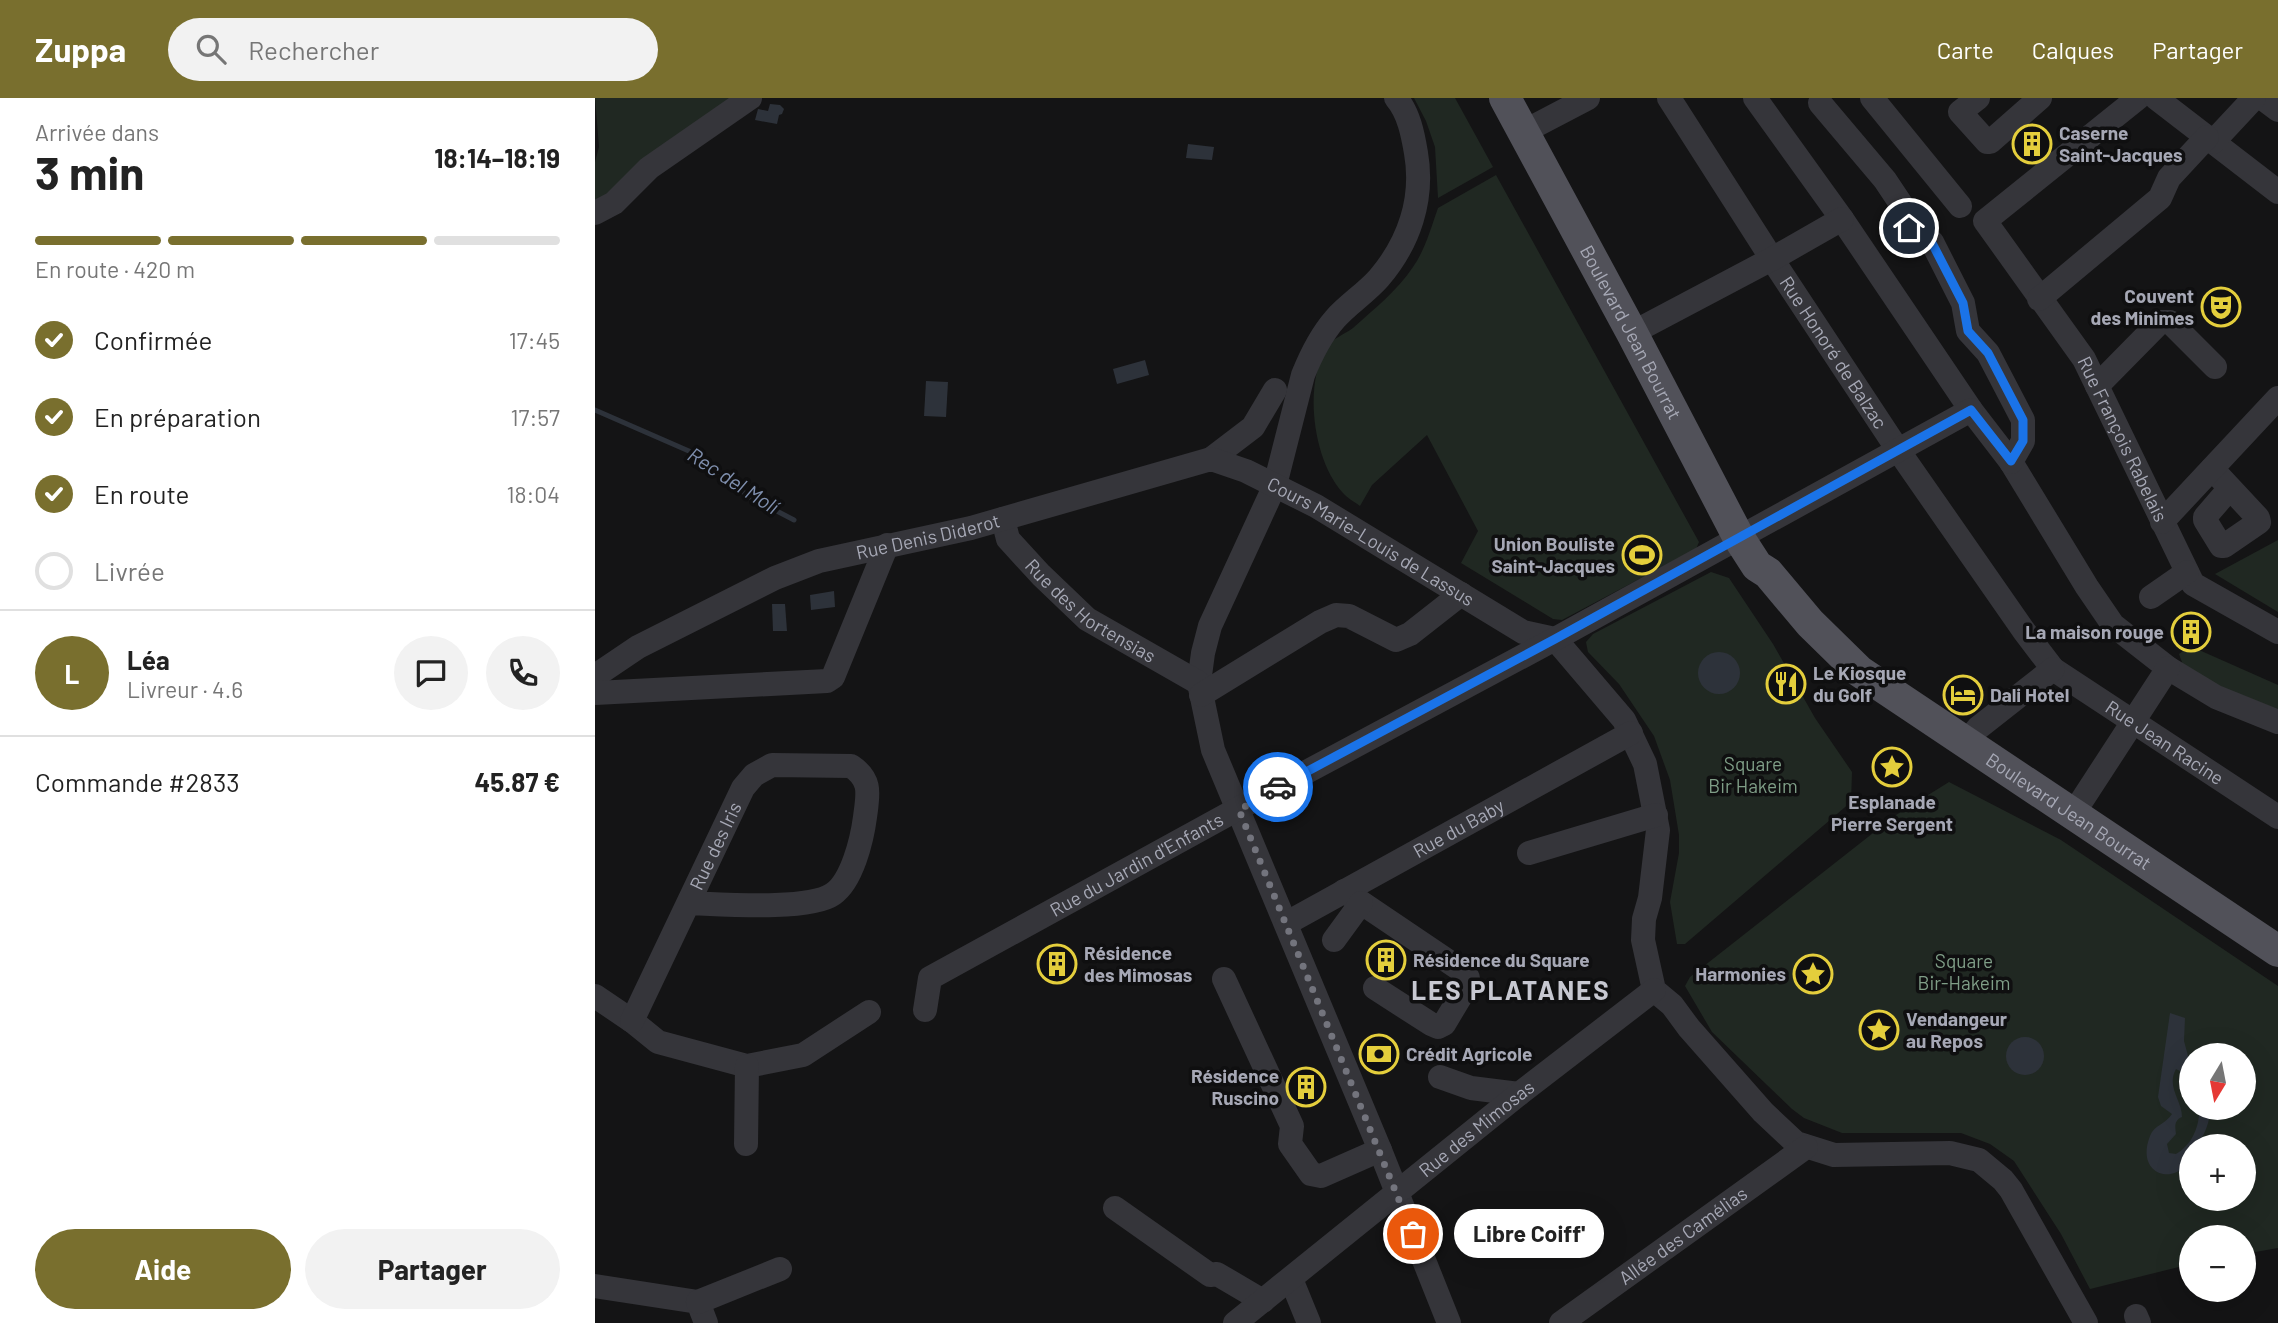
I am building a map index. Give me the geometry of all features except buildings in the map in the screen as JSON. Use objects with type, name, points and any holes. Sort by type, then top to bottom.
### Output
[{"type":"main road","name":"Boulevard Jean Bourrat","points":[[1504,98],[1632,333],[1739,538],[1757,566],[1755,580],[1780,619],[1833,660],[1859,671],[1967,741],[2278,951]]},
{"type":"street","points":[[595,213],[614,204],[649,168],[750,98]]},
{"type":"street","name":"Cours Marie-Louis de Lassus","points":[[1396,98],[1413,133],[1418,165],[1414,215],[1393,260],[1378,279],[1336,318],[1310,358],[1303,375],[1275,485],[1316,506],[1523,632],[1555,639]]},
{"type":"street","points":[[1523,132],[1588,98]]},
{"type":"street","name":"Rue Honoré de Balzac","points":[[1669,98],[1898,450],[2053,669]]},
{"type":"street","points":[[1755,98],[1842,219],[1971,410],[2011,461],[2113,625],[2168,668],[2217,697],[2278,722]]},
{"type":"street","points":[[1873,98],[1959,206]]},
{"type":"street","points":[[1962,103],[1984,140],[1990,142],[2040,98]]},
{"type":"street","points":[[2039,299],[2160,198],[2169,177],[2254,98]]},
{"type":"street","points":[[2262,98],[2278,110]]},
{"type":"street","points":[[2139,99],[2210,140],[2278,192]]},
{"type":"street","name":"Rue François Rabelais","points":[[2139,99],[1985,221],[2084,359],[2193,583],[2278,632]]},
{"type":"street","points":[[1820,103],[1885,180],[1907,213],[1909,228],[1932,243],[1963,303],[1968,331],[1988,353],[2023,420],[2023,441],[2011,461]]},
{"type":"street","points":[[1632,333],[1842,219]]},
{"type":"street","points":[[2097,386],[2160,322],[2166,320],[2215,367]]},
{"type":"street","points":[[1211,459],[1253,427],[1275,390]]},
{"type":"street","points":[[2162,523],[2278,398]]},
{"type":"street","name":"Rue du Jardin d'Enfants","points":[[925,1010],[930,978],[1971,410]]},
{"type":"street","points":[[1211,459],[1275,485],[1210,626],[1203,653],[1200,689],[1213,750],[1287,923],[1449,1323]]},
{"type":"street","name":"Rue Denis Diderot","points":[[595,676],[638,647],[775,578],[819,561],[971,528],[1211,459]]},
{"type":"street","points":[[2211,469],[2230,488]]},
{"type":"street","name":"Rue des Hortensias","points":[[1003,519],[1009,539],[1041,575],[1087,619],[1200,689]]},
{"type":"street","points":[[595,693],[827,681],[832,677],[887,545]]},
{"type":"street","points":[[2151,597],[2187,572]]},
{"type":"street","points":[[1200,689],[1336,615],[1349,616],[1396,640],[1410,634],[1461,594]]},
{"type":"street","points":[[1555,639],[1624,720],[1644,764],[1658,831],[1643,940],[1663,997],[1763,1112],[1796,1143],[1834,1155],[1950,1153],[1979,1160],[2011,1190],[2086,1323]]},
{"type":"street","points":[[2073,814],[2168,668]]},
{"type":"street","points":[[1967,741],[1978,728],[2053,669]]},
{"type":"street","name":"Rue Jean Racine","points":[[2053,669],[2278,817]]},
{"type":"street","name":"Rue du Baby","points":[[1287,923],[1352,897],[1631,733]]},
{"type":"street","name":"Rue des Iris","points":[[632,1021],[743,788],[754,775],[772,765],[851,765],[862,772],[869,788],[863,834],[846,881],[832,895],[817,901],[759,906],[690,903]]},
{"type":"street","points":[[1529,853],[1656,815]]},
{"type":"street","points":[[1334,940],[1352,897],[1464,972],[1468,978],[1468,984],[1444,1024],[1438,1027],[1375,988]]},
{"type":"street","points":[[1224,979],[1292,1126],[1290,1144],[1311,1174],[1321,1176],[1380,1150]]},
{"type":"street","points":[[595,996],[657,1042],[747,1066],[803,1055],[869,1012]]},
{"type":"street","name":"Rue des Mimosas","points":[[1235,1323],[1519,1094],[1663,997]]},
{"type":"street","points":[[746,1144],[747,1066]]},
{"type":"street","points":[[1440,1077],[1471,1088],[1519,1094]]},
{"type":"street","name":"Allée des Camélias","points":[[1561,1323],[1806,1147]]},
{"type":"street","points":[[1115,1208],[1210,1275],[1217,1274],[1263,1301]]},
{"type":"street","points":[[595,1286],[702,1313],[780,1269]]},
{"type":"street","points":[[1291,1279],[1308,1323]]},
{"type":"green space","points":[[595,98],[734,98],[595,205],[595,162],[599,147]]},
{"type":"green space","points":[[1414,98],[1455,98],[1493,167],[1438,198],[1435,147]]},
{"type":"green space","points":[[1496,175],[1699,542],[1696,549],[1562,620],[1553,619],[1461,563],[1478,531],[1427,435],[1372,485],[1360,506],[1345,495],[1333,479],[1324,462],[1315,422],[1315,381],[1327,347],[1377,307],[1407,276],[1421,253],[1438,208]]},
{"type":"green space","points":[[2278,540],[2278,612],[2215,574]]},
{"type":"green space","name":"Square Bir Hakeim","points":[[1711,572],[1729,578],[1773,644],[1815,718],[1852,772],[1851,802],[1685,944],[1677,944],[1670,902],[1679,853],[1679,835],[1670,780],[1654,736],[1619,684],[1588,652],[1586,642],[1593,634]]},
{"type":"green space","points":[[2190,646],[2278,685],[2278,710],[2217,685],[2183,665],[2179,654]]},
{"type":"green space","name":"Square Bir-Hakeim","points":[[1949,782],[2061,840],[2278,986],[2278,1248],[2256,1252],[2256,1225],[2179,1225],[2179,1267],[2090,1289],[2061,1234],[2014,1161],[1990,1144],[1961,1133],[1842,1133],[1804,1118],[1712,1032],[1685,986],[1690,977],[1896,815]]},
{"type":"shaded area","points":[[770,104],[780,105],[784,109],[777,124],[755,120],[758,109],[768,111]]},
{"type":"shaded area","points":[[1188,144],[1214,147],[1212,160],[1186,158]]},
{"type":"shaded area","points":[[1145,360],[1149,375],[1117,384],[1113,369]]},
{"type":"shaded area","points":[[926,381],[948,382],[946,417],[924,416]]},
{"type":"shaded area","points":[[834,591],[835,607],[811,610],[810,595]]},
{"type":"shaded area","points":[[772,604],[785,604],[787,631],[773,631]]},
{"type":"shaded area","points":[[1719,652],[1734,658],[1740,673],[1734,688],[1719,694],[1704,688],[1698,673],[1704,658]]},
{"type":"shaded area","points":[[2170,1013],[2185,1018],[2185,1043],[2179,1043],[2179,1070],[2176,1069],[2173,1076],[2179,1118],[2175,1126],[2176,1134],[2167,1144],[2169,1153],[2179,1152],[2179,1170],[2173,1173],[2164,1174],[2149,1163],[2147,1151],[2150,1136],[2172,1114],[2161,1106],[2158,1097]]},
{"type":"shaded area","points":[[2025,1037],[2038,1043],[2044,1056],[2038,1069],[2025,1075],[2012,1069],[2006,1056],[2012,1043]]},
{"type":"shaded area","points":[[2198,1120],[2209,1120],[2204,1134],[2194,1134]]},
{"type":"waterway","name":"Rec del Molí","points":[[595,410],[698,455],[748,496],[794,520]]},
{"type":"way so far","points":[[1278,787],[1239,810],[1413,1234]]},
{"type":"place","name":"Caserne Saint-Jacques","points":[[2032,144]]},
{"type":"place","name":"Couvent des Minimes","points":[[2221,307]]},
{"type":"place","name":"Union Bouliste Saint-Jacques","points":[[1642,555]]},
{"type":"place","name":"La maison rouge","points":[[2191,632]]},
{"type":"place","name":"Le Kiosque du Golf","points":[[1786,684]]},
{"type":"place","name":"Dali Hotel","points":[[1963,695]]},
{"type":"place","name":"Esplanade Pierre Sergent","points":[[1892,767]]},
{"type":"place","name":"Résidence du Square","points":[[1386,960]]},
{"type":"place","name":"Résidence des Mimosas","points":[[1057,964]]},
{"type":"place","name":"Harmonies","points":[[1813,974]]},
{"type":"place","name":"Vendangeur au Repos","points":[[1879,1030]]},
{"type":"place","name":"Crédit Agricole","points":[[1379,1054]]},
{"type":"place","name":"Résidence Ruscino","points":[[1306,1087]]},
{"type":"place","name":"Libre Coiff'","points":[[1413,1234]]},
{"type":"district","name":"LES PLATANES","points":[[1511,991]]},
{"type":"route","points":[[1278,787],[1555,639],[1971,410],[2011,461],[2023,441],[2023,420],[1988,353],[1968,331],[1963,303],[1932,243],[1909,228]]}]
